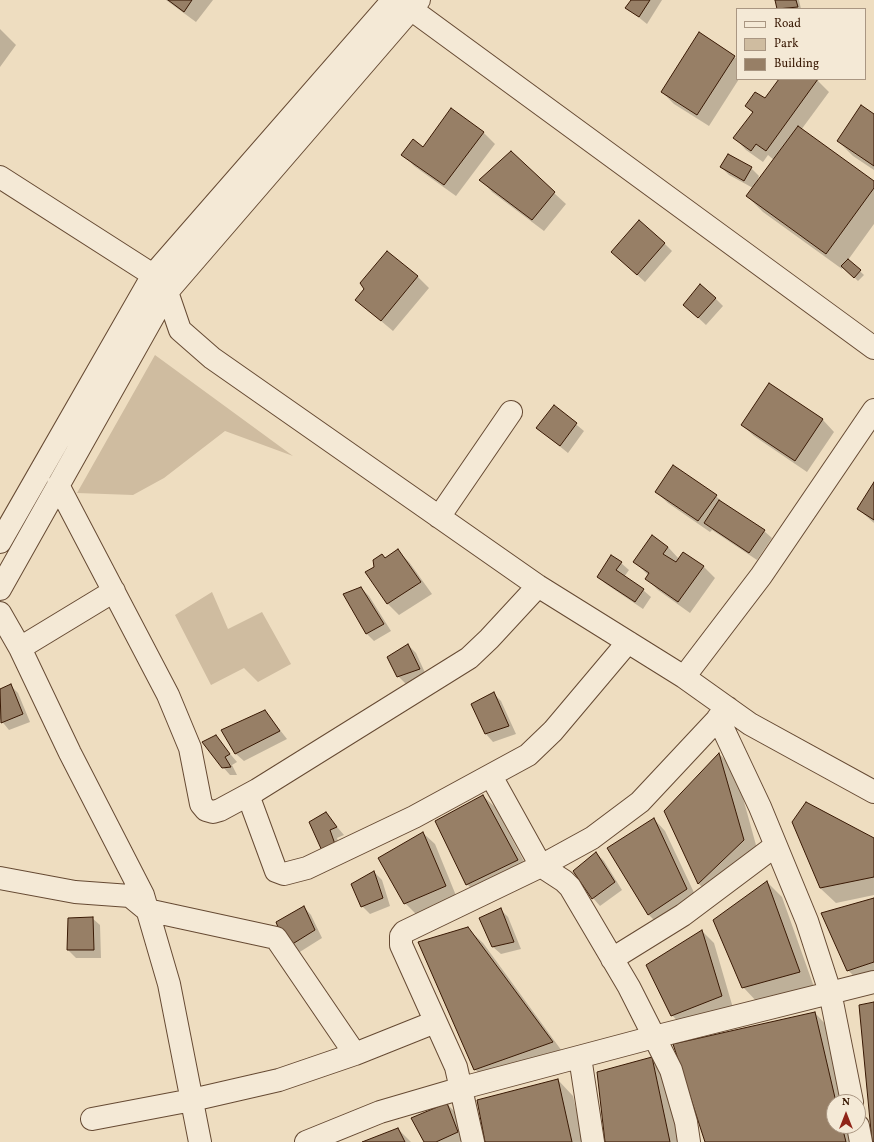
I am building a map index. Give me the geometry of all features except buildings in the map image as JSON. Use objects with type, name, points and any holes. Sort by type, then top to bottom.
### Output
[{"type":"street","points":[[0,542],[153,275],[406,2]]},
{"type":"street","points":[[0,589],[167,292],[406,2]]},
{"type":"street","points":[[406,2],[874,348]]},
{"type":"street","points":[[0,177],[153,275]]},
{"type":"street","points":[[167,292],[180,330],[212,358],[538,586],[684,678],[723,713],[750,724],[874,792]]},
{"type":"street","points":[[684,678],[761,576],[874,410]]},
{"type":"street","points":[[439,517],[511,412]]},
{"type":"street","points":[[58,485],[168,695],[187,741],[201,804],[206,810],[220,810],[248,796],[469,658],[489,639],[538,586]]},
{"type":"street","points":[[20,648],[114,592]]},
{"type":"street","points":[[0,613],[20,648],[70,753],[143,895],[169,984],[200,1142]]},
{"type":"street","points":[[248,796],[276,871],[284,874],[307,868],[414,817],[528,755],[553,731],[628,642]]},
{"type":"street","points":[[723,713],[775,846],[807,921],[830,992],[850,1094]]},
{"type":"street","points":[[473,1142],[462,1088],[456,1067],[401,945],[401,936],[404,932],[541,866],[592,838],[640,802],[723,713]]},
{"type":"street","points":[[491,776],[541,866],[564,881],[570,887],[612,959],[671,1070],[686,1122],[689,1142]]},
{"type":"street","points":[[612,959],[683,915],[775,846]]},
{"type":"street","points":[[0,878],[75,892],[130,896],[147,910],[276,938],[355,1054]]},
{"type":"street","points":[[306,1142],[380,1112],[462,1088],[580,1056],[874,982]]},
{"type":"street","points":[[92,1119],[192,1100],[280,1080],[355,1054],[435,1022]]},
{"type":"street","points":[[580,1056],[593,1142]]},
{"type":"green space","points":[[155,355],[293,456],[225,431],[164,478],[133,495],[77,493]]},
{"type":"green space","points":[[212,592],[228,629],[262,612],[291,664],[258,682],[244,668],[211,685],[175,615]]}]
